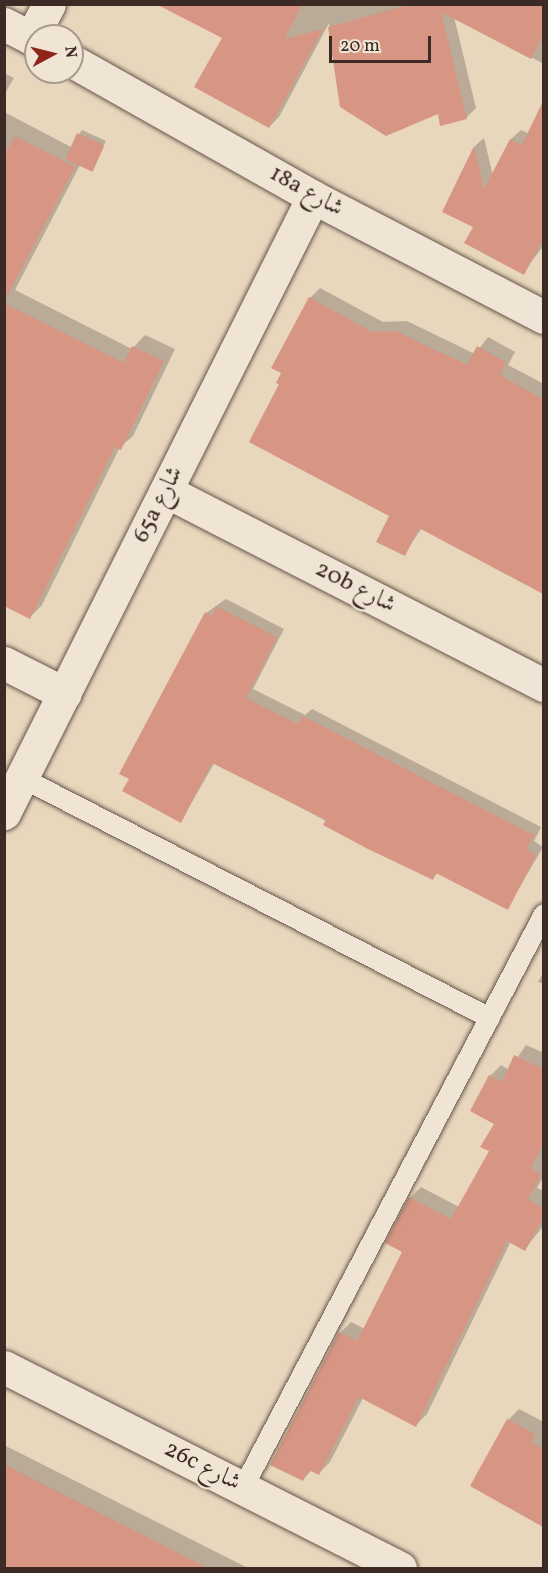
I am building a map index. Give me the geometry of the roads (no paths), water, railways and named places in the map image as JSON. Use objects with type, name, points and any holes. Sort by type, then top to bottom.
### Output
[{"type":"street","points":[[33,24],[50,4]]},
{"type":"street","name":"18a شارع","points":[[84,68],[313,197],[543,317]]},
{"type":"street","name":"65a شارع","points":[[4,813],[313,197]]},
{"type":"street","name":"20b شارع","points":[[166,491],[543,685]]},
{"type":"street","points":[[4,663],[65,694]]},
{"type":"street","name":"26c شارع","points":[[4,1367],[400,1569]]},
{"type":"lane","points":[[22,778],[490,1018]]},
{"type":"lane","points":[[243,1488],[543,914]]}]
